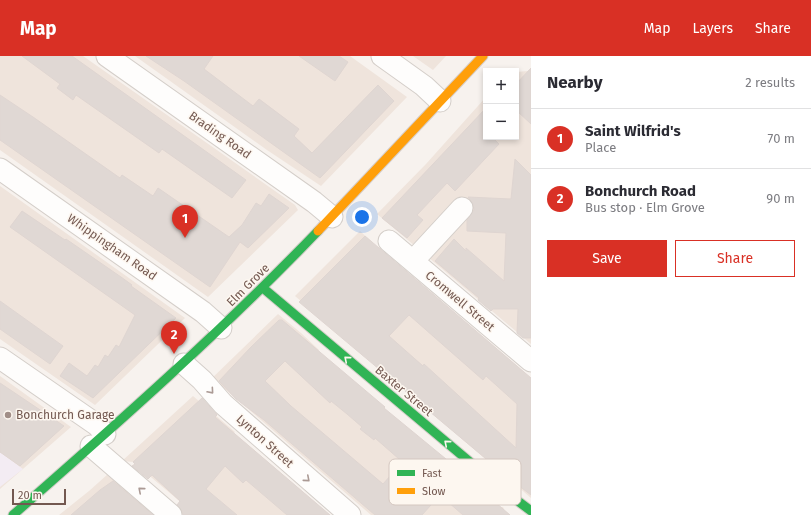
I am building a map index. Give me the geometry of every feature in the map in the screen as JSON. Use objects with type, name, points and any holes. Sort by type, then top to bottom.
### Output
[{"type":"street","name":"Brading Road","points":[[107,56],[314,202],[332,217]]},
{"type":"street","points":[[382,56],[424,86],[440,101]]},
{"type":"street","name":"Elm Grove","points":[[13,515],[184,364],[263,288],[332,217],[483,56]]},
{"type":"street","name":"Whippingham Road","points":[[0,168],[197,308],[222,328]]},
{"type":"street","points":[[413,261],[462,208]]},
{"type":"street","name":"Cromwell Street","points":[[390,241],[531,361]]},
{"type":"street","name":"Baxter Street","points":[[263,288],[466,459]]},
{"type":"street","points":[[0,358],[97,424],[98,440],[171,515]]},
{"type":"street","name":"Lynton Street","points":[[184,364],[202,380],[223,404],[350,515]]},
{"type":"street","name":"Baxter Street","points":[[521,504],[531,512]]},
{"type":"shaded area","points":[[0,56],[83,56],[295,205],[298,210],[208,297],[0,150]]},
{"type":"shaded area","points":[[135,56],[350,56],[407,97],[321,186],[267,150]]},
{"type":"shaded area","points":[[413,56],[446,56],[433,70]]},
{"type":"shaded area","points":[[528,71],[531,74],[531,344],[377,214],[426,164],[483,100],[483,140],[519,140],[519,72]]},
{"type":"shaded area","points":[[0,186],[185,318],[95,405],[0,339]]},
{"type":"shaded area","points":[[360,231],[400,268],[531,378],[531,498],[521,489],[521,459],[485,459],[295,296]]},
{"type":"shaded area","points":[[278,314],[301,333],[319,350],[318,351],[444,459],[389,459],[389,505],[499,505],[503,507],[510,515],[371,515],[218,383],[207,383]]},
{"type":"shaded area","points":[[0,376],[71,427],[0,489]]},
{"type":"shaded area","points":[[193,396],[330,515],[196,515],[133,462],[122,461]]},
{"type":"shaded area","points":[[0,452],[23,469],[0,487]]},
{"type":"shaded area","points":[[108,474],[155,515],[59,515],[89,491]]},
{"type":"building","points":[[22,56],[72,56],[246,180],[232,198],[162,149],[159,153],[76,95],[73,100],[57,88],[60,84]]},
{"type":"building","points":[[146,56],[213,56],[204,69],[253,106],[259,99],[299,129],[294,136],[312,153],[378,85],[394,101],[320,178],[184,81]]},
{"type":"building","points":[[299,56],[339,56],[348,62],[335,81]]},
{"type":"building","points":[[531,68],[531,124],[519,113],[519,81]]},
{"type":"building","points":[[0,95],[120,178],[122,175],[153,196],[158,188],[229,237],[242,225],[256,203],[261,206],[269,194],[289,208],[248,248],[240,242],[210,287],[0,140]]},
{"type":"building","points":[[483,111],[483,140],[495,140],[499,144],[455,191],[447,183],[417,215],[423,220],[407,238],[382,218]]},
{"type":"building","points":[[515,159],[531,175],[531,338],[523,338],[517,333],[518,309],[493,309],[491,311],[478,300],[479,298],[435,261],[454,239],[466,251],[466,248],[504,281],[506,233],[467,231],[467,220],[474,210],[473,204],[468,197],[511,199]]},
{"type":"building","points":[[22,211],[121,277],[132,285],[131,286],[176,318],[93,398],[60,376],[69,363],[87,376],[95,365],[98,367],[105,355],[108,357],[116,345],[119,347],[135,315],[10,227]]},
{"type":"building","points":[[365,236],[531,378],[531,495],[521,487],[521,459],[486,459],[299,302]],"holes":[[[409,315],[483,380],[486,376],[517,404],[516,448],[424,364],[423,366],[389,336]]]},
{"type":"building","points":[[0,301],[63,346],[50,364],[0,329]]},
{"type":"building","points":[[279,320],[282,320],[446,459],[399,459],[375,438],[374,440],[360,429],[362,427],[331,401],[330,403],[285,361],[265,381],[291,406],[383,484],[389,477],[389,505],[431,505],[422,515],[375,515],[264,420],[236,399],[219,381],[251,347]]},
{"type":"building","points":[[0,383],[64,426],[20,466],[0,452]]},
{"type":"building","points":[[202,398],[217,415],[215,417],[330,515],[287,515],[246,480],[243,483],[225,466],[206,489],[237,515],[183,515],[182,511],[177,505],[180,501],[152,475],[148,479],[132,466],[135,464],[133,462]]},
{"type":"building","points":[[113,481],[153,515],[71,515],[100,490]]},
{"type":"building","points":[[452,505],[498,505],[510,515],[463,515]]},
{"type":"traffic: fast","points":[[13,515],[207,341],[318,231]]},
{"type":"traffic: fast","points":[[263,288],[466,459]]},
{"type":"traffic: fast","points":[[521,503],[531,511]]},
{"type":"traffic: slow","points":[[318,231],[483,56]]},
{"type":"place","name":"Saint Wilfrid's","points":[[185,238]]},
{"type":"place","name":"Bonchurch Road","points":[[174,354]]},
{"type":"place","name":"Bonchurch Garage","points":[[8,415]]}]
